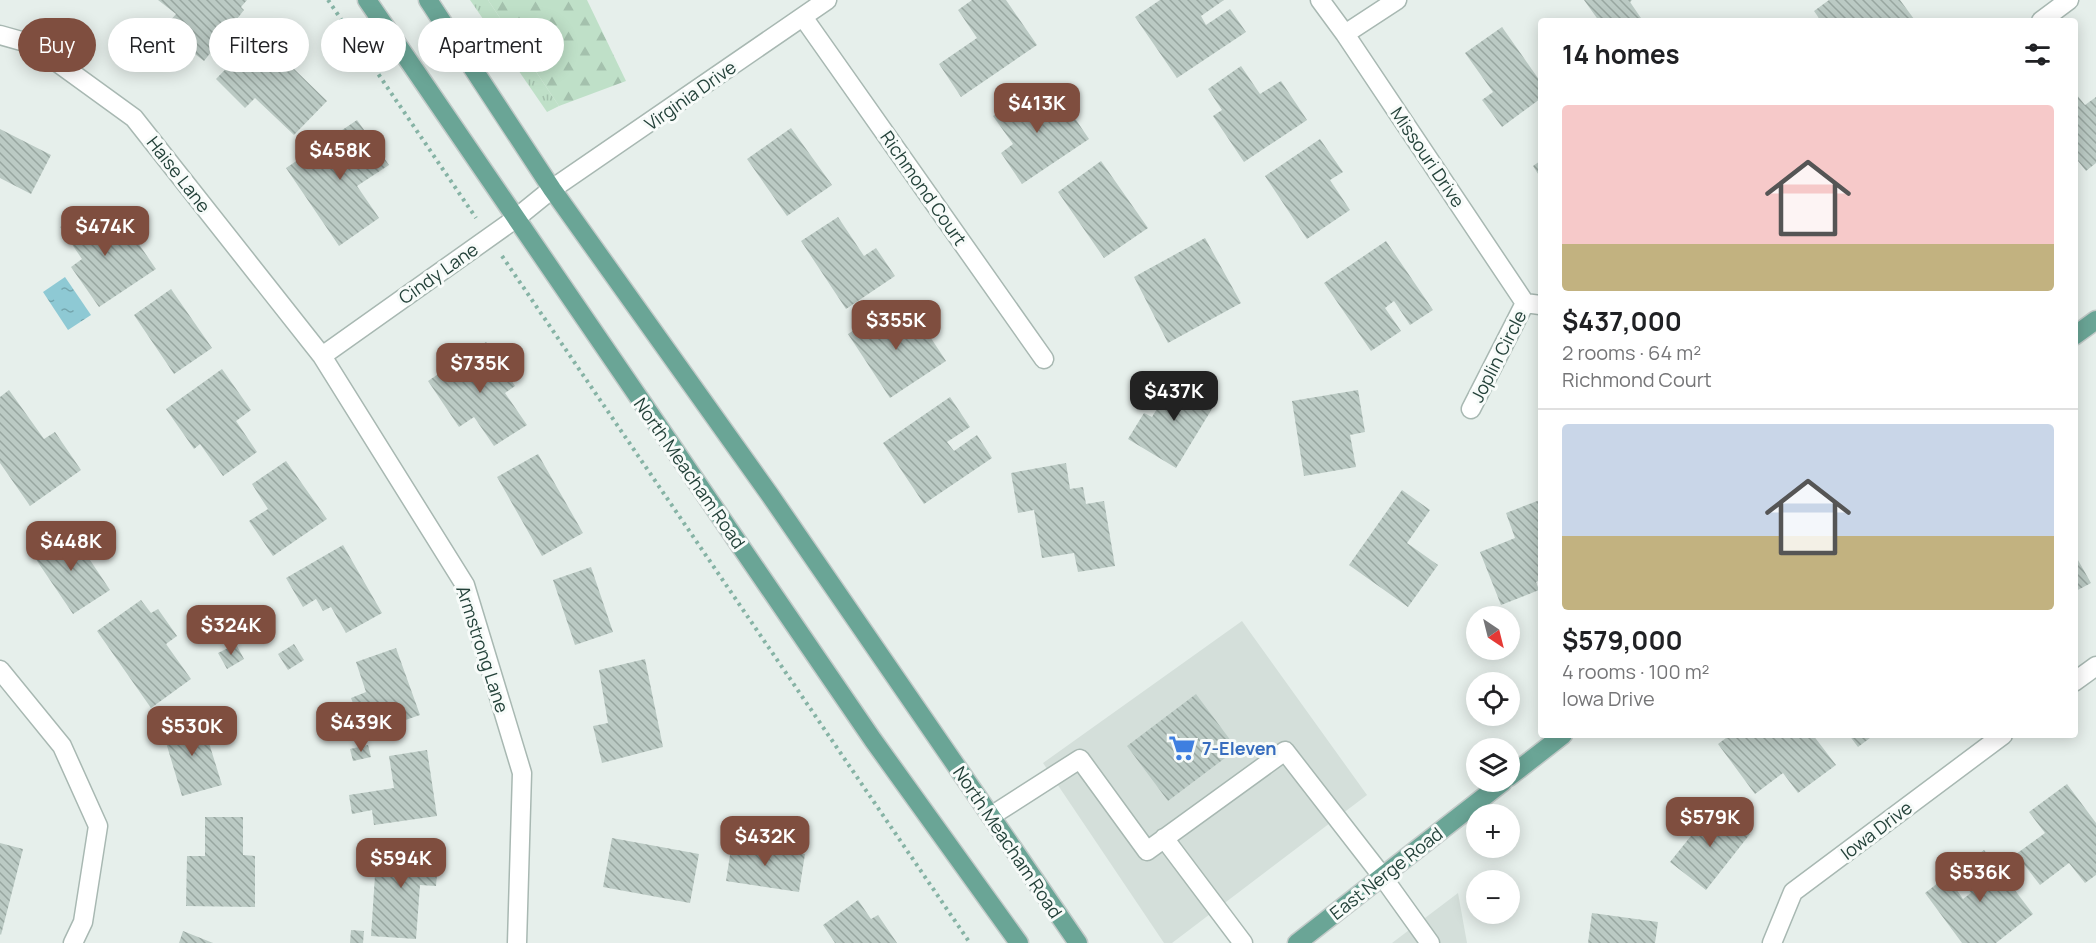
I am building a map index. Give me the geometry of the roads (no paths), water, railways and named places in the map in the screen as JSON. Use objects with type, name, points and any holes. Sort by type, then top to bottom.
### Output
[{"type":"main road","name":"North Meacham Road","points":[[367,0],[873,740],[1019,943]]},
{"type":"main road","name":"North Meacham Road","points":[[428,0],[552,189],[770,495],[1078,943]]},
{"type":"main road","points":[[2078,333],[2096,320]]},
{"type":"main road","points":[[1520,768],[1559,738]]},
{"type":"main road","name":"East Nerge Road","points":[[1297,943],[1490,792]]},
{"type":"street","name":"Virginia Drive","points":[[552,189],[827,0]]},
{"type":"street","name":"Missouri Drive","points":[[1320,0],[1533,304]]},
{"type":"street","points":[[1346,34],[1397,0]]},
{"type":"street","points":[[2045,18],[2069,0]]},
{"type":"street","name":"Richmond Court","points":[[803,17],[1044,359]]},
{"type":"street","name":"Haise Lane","points":[[0,34],[32,44],[134,118],[322,356]]},
{"type":"street","name":"Cindy Lane","points":[[322,356],[515,219],[552,189]]},
{"type":"street","name":"Joplin Circle","points":[[1471,409],[1533,304]]},
{"type":"street","name":"Armstrong Lane","points":[[322,356],[465,585],[522,773],[517,943]]},
{"type":"street","points":[[2078,679],[2096,666]]},
{"type":"street","points":[[0,670],[62,746],[98,826],[83,922],[73,943]]},
{"type":"street","name":"Iowa Drive","points":[[1772,943],[1793,892],[1999,738]]},
{"type":"street","points":[[991,816],[1080,759],[1147,851],[1285,751],[1382,876],[1430,943]]},
{"type":"street","points":[[1164,838],[1243,943]]},
{"type":"water","points":[[65,277],[91,315],[68,330],[43,292]]},
{"type":"place","name":"7-Eleven","points":[[1182,748]]}]
